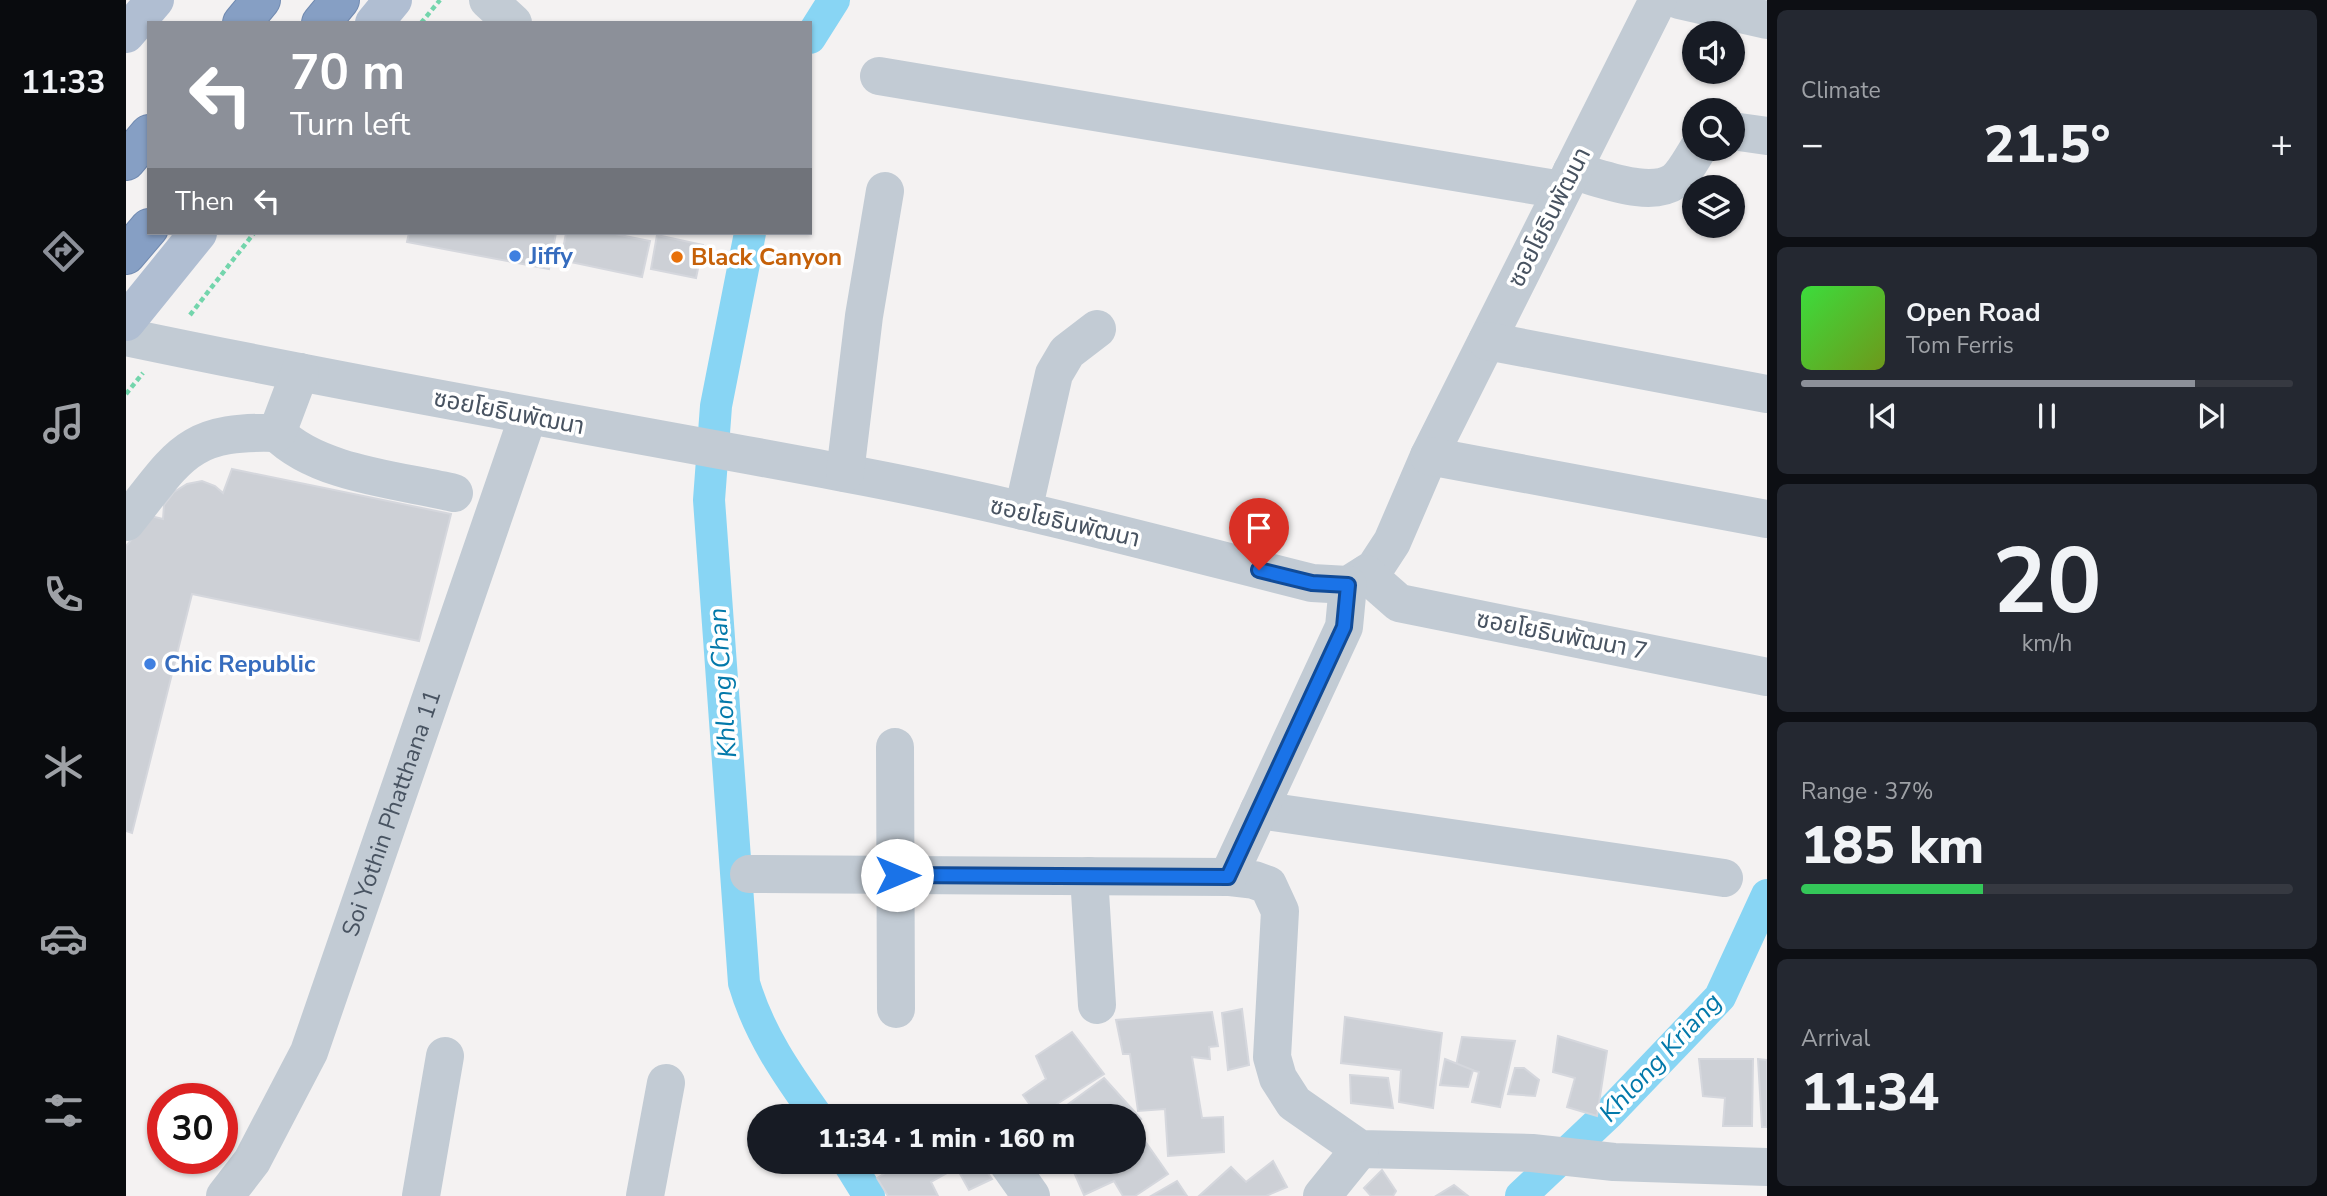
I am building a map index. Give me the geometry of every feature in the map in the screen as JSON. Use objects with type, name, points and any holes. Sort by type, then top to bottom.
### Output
[{"type":"highway","points":[[244,21],[261,0]]},
{"type":"highway","points":[[323,21],[340,0]]},
{"type":"highway","points":[[126,161],[147,136]]},
{"type":"highway","points":[[126,255],[147,230]]},
{"type":"main road","points":[[126,34],[155,0]]},
{"type":"main road","points":[[376,21],[393,0]]},
{"type":"main road","points":[[126,322],[196,235]]},
{"type":"street","points":[[488,0],[511,21]]},
{"type":"street","name":"ซอยโยธินพัฒนา","points":[[126,337],[681,445],[845,473],[1023,510],[1312,583],[1357,579],[1375,568],[1392,542],[1429,456],[1658,0]]},
{"type":"street","points":[[1679,0],[1767,19]]},
{"type":"street","points":[[879,76],[1567,181],[1662,187],[1677,180],[1690,161]]},
{"type":"street","points":[[1745,133],[1767,136]]},
{"type":"street","points":[[845,473],[869,279],[884,191]]},
{"type":"street","points":[[1023,510],[1054,374],[1067,352],[1097,330]]},
{"type":"street","points":[[1487,341],[1767,394]]},
{"type":"street","points":[[278,433],[300,372]]},
{"type":"street","name":"Soi Yothin Phatthana 11","points":[[225,1196],[252,1161],[309,1052],[528,416]]},
{"type":"street","points":[[126,522],[172,464],[190,448],[214,436],[242,432],[278,433],[306,456],[330,465],[454,493]]},
{"type":"street","points":[[1429,456],[1767,519]]},
{"type":"street","points":[[1228,877],[1344,627],[1357,579]]},
{"type":"street","name":"ซอยโยธินพัฒนา 7","points":[[1357,579],[1399,603],[1767,677]]},
{"type":"street","points":[[895,747],[896,1009]]},
{"type":"street","points":[[1259,810],[1724,878]]},
{"type":"street","points":[[749,874],[1228,877],[1254,880],[1268,886],[1280,911],[1272,1057],[1278,1078],[1294,1103],[1360,1149],[1532,1153],[1614,1162],[1709,1181],[1767,1167]]},
{"type":"street","points":[[1089,876],[1097,1005]]},
{"type":"street","points":[[421,1196],[445,1056]]},
{"type":"street","points":[[645,1196],[666,1083]]},
{"type":"street","points":[[1322,1196],[1360,1149]]},
{"type":"street","points":[[1015,1174],[1031,1196]]},
{"type":"path","points":[[423,21],[440,0]]},
{"type":"building","name":"Jiffy","points":[[409,235],[556,235],[549,269],[407,242]]},
{"type":"building","points":[[566,235],[620,235],[650,241],[642,277],[561,260]]},
{"type":"building","name":"Black Canyon","points":[[657,235],[703,245],[696,278],[651,269]]},
{"type":"building","name":"Chic Republic","points":[[232,469],[451,514],[419,641],[192,594],[132,833],[126,831],[126,546],[151,516],[163,519],[164,505],[174,492],[187,484],[202,481],[215,486],[223,493]]},
{"type":"building","points":[[1242,1009],[1249,1065],[1228,1070],[1222,1013]]},
{"type":"building","points":[[1212,1012],[1218,1046],[1209,1047],[1210,1059],[1192,1057],[1202,1118],[1223,1117],[1224,1152],[1168,1156],[1165,1109],[1146,1110],[1146,1104],[1137,1104],[1130,1054],[1123,1054],[1116,1020]]},
{"type":"building","points":[[1345,1017],[1442,1033],[1433,1108],[1399,1102],[1401,1070],[1341,1063]]},
{"type":"building","points":[[1072,1032],[1104,1074],[1057,1104],[1029,1104],[1023,1095],[1046,1079],[1036,1056]]},
{"type":"building","points":[[1558,1036],[1607,1051],[1597,1116],[1567,1107],[1575,1078],[1553,1072]]},
{"type":"building","points":[[1462,1037],[1515,1041],[1500,1107],[1472,1102],[1479,1072],[1456,1066]]},
{"type":"building","points":[[1445,1059],[1473,1070],[1468,1087],[1440,1085]]},
{"type":"building","points":[[1699,1059],[1753,1059],[1752,1126],[1723,1126],[1725,1098],[1703,1096]]},
{"type":"building","points":[[1758,1059],[1767,1060],[1767,1127],[1762,1127]]},
{"type":"building","points":[[1515,1068],[1524,1068],[1539,1080],[1535,1096],[1508,1094]]},
{"type":"building","points":[[1350,1075],[1388,1078],[1393,1108],[1351,1103]]},
{"type":"building","points":[[1104,1078],[1127,1104],[1068,1104]]},
{"type":"building","points":[[1146,1143],[1168,1174],[1135,1196],[1123,1196],[1114,1181],[1084,1195],[1075,1174],[1146,1174]]},
{"type":"building","points":[[1273,1161],[1287,1187],[1266,1196],[1199,1196],[1231,1167],[1246,1182]]},
{"type":"building","points":[[1382,1170],[1396,1191],[1393,1196],[1371,1196],[1364,1188]]},
{"type":"building","points":[[884,1174],[945,1174],[931,1182],[938,1196],[888,1196],[877,1178]]},
{"type":"building","points":[[960,1174],[988,1174],[992,1179],[969,1190]]},
{"type":"building","points":[[1177,1181],[1187,1196],[1151,1196]]},
{"type":"building","points":[[1454,1185],[1468,1196],[1436,1196]]},
{"type":"waterway","name":"Khlong Chan","points":[[812,35],[834,0]]},
{"type":"waterway","name":"Khlong Chan","points":[[750,235],[716,406],[709,500],[744,983],[766,1036],[809,1104]]},
{"type":"waterway","name":"Khlong Kriang","points":[[1521,1196],[1610,1112],[1720,997],[1767,895]]},
{"type":"waterway","name":"Khlong Chan","points":[[855,1174],[869,1196]]},
{"type":"place","name":"Jiffy","points":[[515,256]]},
{"type":"place","name":"Black Canyon","points":[[677,257]]},
{"type":"place","name":"Chic Republic","points":[[150,664]]},
{"type":"route","points":[[897,875],[1228,877],[1344,627],[1348,585],[1312,583],[1259,570]]}]
